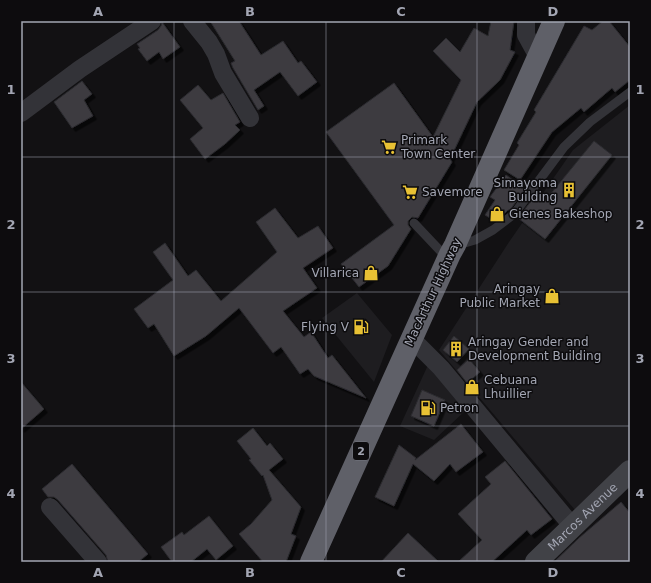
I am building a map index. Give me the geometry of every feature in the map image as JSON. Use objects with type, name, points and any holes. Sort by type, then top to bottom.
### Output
[{"type":"highway","name":"MacArthur Highway","points":[[311,562],[554,21]]},
{"type":"street","points":[[21,113],[80,69],[152,21]]},
{"type":"street","points":[[192,21],[209,42],[223,74],[250,118]]},
{"type":"street","points":[[526,21],[526,35],[538,57]]},
{"type":"street","points":[[412,339],[441,368],[573,527]]},
{"type":"street","name":"Marcos Avenue","points":[[536,562],[630,471]]},
{"type":"street","points":[[50,507],[98,562]]},
{"type":"lane","points":[[414,223],[451,252],[492,230],[514,214],[564,147],[590,122],[630,92]]},
{"type":"shaded area","name":"Aringay Public Market","points":[[630,105],[630,460],[575,510],[439,350],[509,242],[573,150]]},
{"type":"shaded area","points":[[357,293],[392,335],[374,382],[322,318]]},
{"type":"shaded area","points":[[428,365],[465,411],[434,440],[400,426]]},
{"type":"building","points":[[210,21],[239,21],[261,55],[283,41],[298,63],[301,61],[317,82],[298,96],[280,72],[254,90],[264,106],[258,110],[233,68],[231,63],[235,61]]},
{"type":"building","points":[[491,21],[514,21],[510,50],[515,52],[500,80],[477,102],[450,159],[452,162],[418,218],[412,217],[408,221],[408,225],[411,229],[388,266],[359,287],[341,264],[394,225],[326,132],[394,83],[433,137],[461,80],[433,51],[446,38],[460,52],[474,28],[488,36]]},
{"type":"building","points":[[603,21],[609,21],[630,47],[630,80],[615,92],[612,88],[584,112],[581,108],[552,132],[520,180],[504,170],[519,145],[517,143],[536,112],[534,110],[584,26],[592,30]]},
{"type":"building","points":[[162,22],[180,47],[163,59],[159,52],[147,61],[138,49],[140,48],[137,44],[158,30]]},
{"type":"building","points":[[82,81],[92,94],[84,100],[93,116],[72,128],[54,102]]},
{"type":"building","points":[[198,85],[211,100],[223,93],[240,122],[235,125],[240,130],[225,144],[205,159],[190,139],[203,128],[180,100]]},
{"type":"building","name":"Simayoma Building","points":[[594,141],[612,155],[545,239],[518,218],[535,196],[544,202]]},
{"type":"building","points":[[506,175],[525,189],[510,210],[495,221],[485,215],[495,200],[490,197]]},
{"type":"building","points":[[275,208],[298,238],[318,226],[333,248],[303,268],[317,288],[283,311],[304,337],[311,332],[328,358],[332,355],[366,398],[314,376],[308,369],[300,374],[281,347],[273,353],[239,308],[206,336],[174,356],[154,324],[148,328],[134,309],[173,280],[153,252],[165,243],[188,276],[196,270],[221,301],[277,252],[256,222]]},
{"type":"building","name":"Aringay Gender and Development Building","points":[[454,336],[469,349],[457,362],[443,350]]},
{"type":"building","points":[[469,359],[480,372],[467,383],[457,370]]},
{"type":"building","points":[[21,382],[44,409],[21,429]]},
{"type":"building","name":"Petron","points":[[422,390],[445,400],[434,426],[411,416]]},
{"type":"building","points":[[461,424],[483,452],[456,472],[450,464],[434,481],[413,464],[394,506],[375,497],[399,445],[416,458],[415,460]]},
{"type":"building","points":[[253,428],[267,446],[270,443],[283,459],[269,470],[301,507],[291,534],[296,536],[286,562],[263,562],[239,534],[251,524],[272,500],[263,475],[262,476],[249,460],[251,459],[237,441]]},
{"type":"building","points":[[505,461],[552,519],[531,535],[527,530],[492,562],[458,562],[482,540],[458,514],[491,484],[485,477]]},
{"type":"building","points":[[72,464],[148,554],[138,562],[108,562],[106,555],[58,500],[54,497],[48,497],[42,489]]},
{"type":"building","points":[[621,502],[630,513],[630,562],[554,562],[579,538]]},
{"type":"building","points":[[209,516],[233,546],[216,560],[207,549],[191,562],[172,562],[161,547],[182,532],[184,535]]},
{"type":"building","points":[[408,533],[439,562],[381,562]]},
{"type":"place","name":"Primark Town Center","points":[[389,147]]},
{"type":"place","name":"Simayoma Building","points":[[569,190]]},
{"type":"place","name":"Savemore","points":[[410,192]]},
{"type":"place","name":"Gienes Bakeshop","points":[[497,214]]},
{"type":"place","name":"Villarica","points":[[371,273]]},
{"type":"place","name":"Aringay Public Market","points":[[552,296]]},
{"type":"place","name":"Flying V","points":[[361,327]]},
{"type":"place","name":"Aringay Gender and Development Building","points":[[456,349]]},
{"type":"place","name":"Cebuana Lhuillier","points":[[472,387]]},
{"type":"place","name":"Petron","points":[[428,408]]}]
